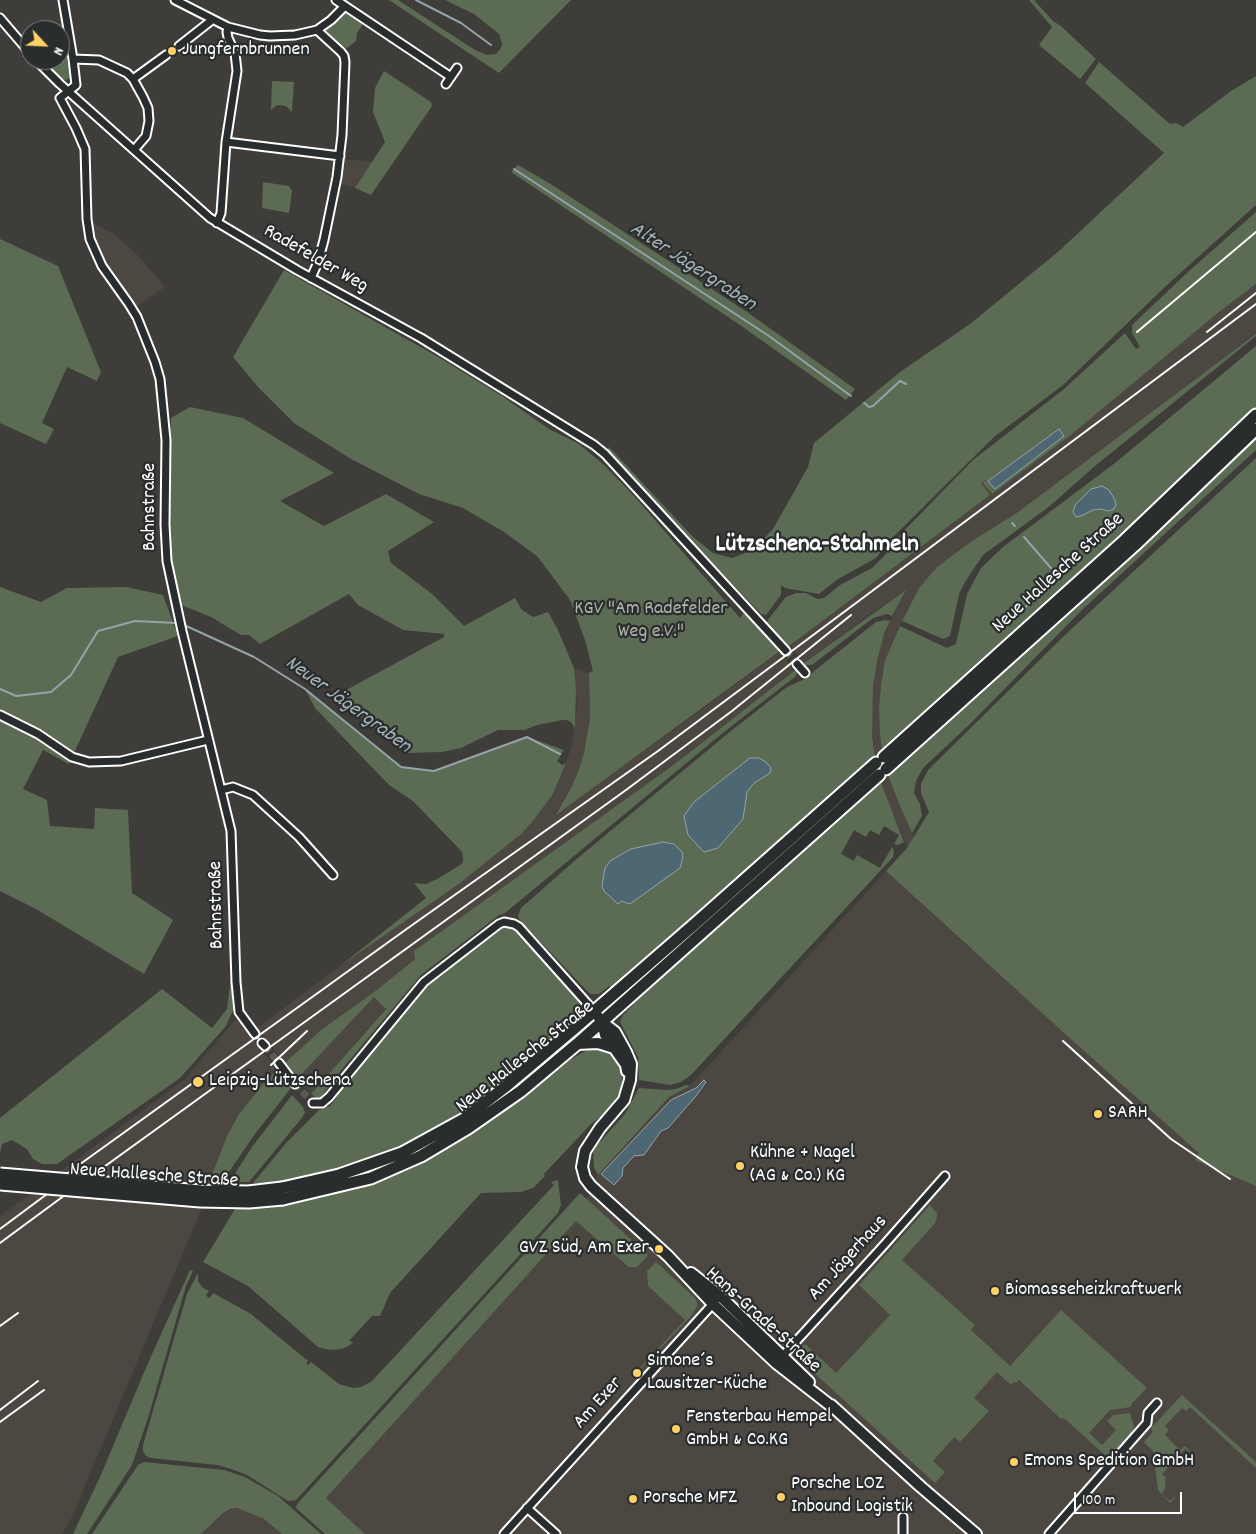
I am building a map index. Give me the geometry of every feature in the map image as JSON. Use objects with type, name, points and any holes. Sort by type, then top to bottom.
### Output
[{"type":"main road","name":"Neue Hallesche Straße","points":[[0,1174],[208,1191],[283,1193],[371,1178],[421,1156],[468,1128],[513,1096],[602,1022],[1125,540],[1256,415]]},
{"type":"main road","name":"Neue Hallesche Straße","points":[[0,1184],[200,1201],[249,1202],[283,1193],[402,1153],[464,1119],[506,1087],[881,766],[1135,545],[1256,430]]},
{"type":"street","name":"Bahnstraße","points":[[63,0],[76,85],[60,98],[85,149],[87,219],[90,239],[102,266],[137,317],[160,379],[166,440],[166,545],[179,619],[231,831],[236,982],[239,1012],[255,1034]]},
{"type":"street","points":[[175,0],[228,27],[270,36],[295,35],[316,30],[336,16],[345,6]]},
{"type":"street","points":[[336,0],[451,77]]},
{"type":"street","points":[[0,18],[20,42]]},
{"type":"street","points":[[178,46],[212,20]]},
{"type":"street","points":[[217,223],[221,213],[226,142],[237,66],[235,53],[226,32],[228,27]]},
{"type":"street","points":[[311,278],[324,240],[340,156],[344,56],[316,30]]},
{"type":"street","points":[[133,79],[166,55]]},
{"type":"street","points":[[73,59],[99,60],[126,73],[133,79],[148,108],[149,121],[146,136],[134,150]]},
{"type":"street","points":[[446,84],[457,68]]},
{"type":"street","name":"Radefelder Weg","points":[[44,70],[217,223],[428,343],[594,445],[605,454],[786,651]]},
{"type":"street","points":[[226,142],[340,156]]},
{"type":"street","points":[[797,664],[805,673]]},
{"type":"street","points":[[0,715],[38,734],[72,757],[89,762],[121,761],[208,740]]},
{"type":"street","points":[[221,790],[233,787],[253,796],[299,838],[333,875]]},
{"type":"street","points":[[313,1103],[322,1103],[329,1097],[424,982],[499,924],[509,922],[519,927],[594,1011]]},
{"type":"street","name":"Hans-Grade-Straße","points":[[594,1011],[602,1022],[615,1032],[626,1052],[630,1064],[630,1080],[624,1100],[589,1143],[583,1160],[582,1172],[591,1186],[779,1359],[976,1534]]},
{"type":"street","name":"Hans-Grade-Straße","points":[[602,1022],[605,1035],[626,1065],[630,1080]]},
{"type":"street","points":[[577,1044],[598,1043],[614,1048]]},
{"type":"street","points":[[279,1063],[295,1084]]},
{"type":"street","name":"Am Jägerhaus","points":[[779,1359],[884,1245],[944,1176]]},
{"type":"street","name":"Am Exer","points":[[504,1534],[716,1300]]},
{"type":"street","points":[[1048,1534],[1147,1423],[1148,1413],[1157,1403]]},
{"type":"street","name":"Hans-Grade-Straße","points":[[921,1487],[968,1534]]},
{"type":"street","points":[[527,1508],[556,1534]]},
{"type":"street","points":[[903,1517],[903,1534]]},
{"type":"shaded area","points":[[343,159],[373,162],[355,188],[345,185],[340,186]]},
{"type":"shaded area","points":[[91,222],[113,234],[135,252],[165,287],[136,307],[104,262],[93,234]]},
{"type":"shaded area","points":[[1256,284],[1256,334],[1018,512],[969,543],[937,567],[919,588],[906,612],[885,660],[879,708],[881,744],[889,779],[915,839],[1256,1179],[1256,1534],[365,1534],[326,1498],[576,1221],[598,1175],[669,1097],[690,1086],[886,871],[973,951],[923,886],[882,786],[874,753],[872,736],[873,686],[878,657],[885,631],[905,591],[804,663],[791,646],[798,638],[990,495],[980,483],[1063,422],[1072,434],[1219,312]]},
{"type":"shaded area","points":[[780,651],[794,671],[672,766],[415,951],[415,958],[374,992],[321,1030],[285,1063],[257,1028],[340,966],[459,884],[504,848],[533,821],[553,794],[572,745],[577,708],[574,668],[589,673],[590,718],[584,753],[579,769],[572,786],[556,814]]},
{"type":"shaded area","points":[[374,997],[386,1008],[311,1094],[297,1079]]},
{"type":"shaded area","points":[[236,1019],[277,1070],[239,1114],[227,1136],[201,1210],[71,1519],[62,1534],[0,1534],[0,1216],[185,1079]]},
{"type":"shaded area","points":[[237,1508],[264,1519],[282,1534],[201,1534],[223,1513]]},
{"type":"green space","points":[[389,0],[398,0],[475,50],[487,55],[496,54],[501,48],[502,43],[499,34],[474,14],[445,0],[571,0],[499,73]]},
{"type":"green space","points":[[1029,0],[1034,0],[1053,21],[1061,26],[1096,59],[1080,79],[1039,45],[1052,27]]},
{"type":"green space","points":[[346,12],[363,24],[357,33],[356,41],[347,48],[339,46],[322,31]]},
{"type":"green space","points":[[1099,62],[1170,124],[1176,123],[1183,127],[1231,91],[1256,76],[1256,205],[1166,286],[1063,385],[994,437],[891,539],[876,558],[838,579],[819,594],[785,588],[781,585],[781,595],[766,615],[761,614],[606,451],[609,447],[692,536],[713,553],[732,558],[753,550],[773,529],[808,467],[814,443],[900,372],[970,324],[1059,251],[1164,153],[1085,83]]},
{"type":"green space","points":[[54,70],[69,70],[70,78],[63,81]]},
{"type":"green space","points":[[384,71],[431,102],[432,106],[371,195],[355,188],[385,142],[373,112],[375,88]]},
{"type":"green space","points":[[272,81],[294,82],[292,112],[286,106],[277,105],[271,110]]},
{"type":"green space","points":[[518,165],[549,183],[747,312],[855,389],[846,400],[737,323],[511,172]]},
{"type":"green space","points":[[263,182],[289,186],[292,191],[289,213],[262,208]]},
{"type":"green space","points":[[1256,212],[1256,284],[1219,312],[1072,434],[992,494],[983,483],[987,479],[981,483],[990,495],[789,646],[777,638],[767,625],[767,621],[786,597],[796,593],[806,593],[817,599],[824,598],[840,585],[872,568],[885,555],[897,538],[973,460],[1064,389],[1125,333],[1136,349],[1140,347],[1132,333],[1132,325],[1189,271]]},
{"type":"green space","points":[[0,239],[58,266],[101,372],[97,381],[67,367],[42,423],[54,429],[46,444],[0,423]]},
{"type":"green space","name":"KGV \"Am Radefelder Weg e.V.\"","points":[[284,270],[440,358],[502,396],[549,429],[579,444],[604,465],[635,497],[740,618],[744,612],[775,643],[780,651],[556,815],[579,769],[584,753],[590,718],[589,673],[593,671],[585,640],[570,600],[537,556],[504,532],[463,508],[419,494],[351,459],[294,423],[258,387],[233,357]]},
{"type":"green space","points":[[1256,334],[1256,336],[1095,466],[1050,506],[983,555],[959,594],[950,636],[943,639],[902,621],[919,588],[937,567],[969,543],[1018,512]]},
{"type":"green space","points":[[1256,346],[1256,409],[1096,560],[882,752],[879,708],[881,685],[885,660],[900,626],[947,648],[956,644],[967,594],[981,568],[1003,547],[1115,463]]},
{"type":"green space","points":[[190,407],[243,418],[334,473],[280,501],[324,526],[386,494],[434,522],[388,551],[391,563],[432,594],[464,626],[515,598],[522,610],[533,617],[548,612],[574,668],[576,689],[575,728],[571,722],[563,720],[537,725],[525,730],[498,730],[461,748],[442,752],[409,753],[358,715],[337,695],[444,637],[444,634],[403,630],[358,605],[349,594],[260,644],[249,635],[241,635],[211,617],[181,605],[172,562],[169,517],[171,418]]},
{"type":"green space","points":[[1256,436],[1256,450],[1082,610],[969,725],[923,768],[916,781],[914,793],[920,804],[922,816],[912,833],[887,773]]},
{"type":"green space","points":[[1256,458],[1256,1186],[1195,1160],[1199,1153],[886,871],[907,848],[929,812],[921,793],[921,784],[928,770],[1066,634]]},
{"type":"green space","points":[[0,587],[41,602],[67,588],[126,587],[163,595],[178,636],[118,657],[69,764],[43,750],[23,789],[47,800],[50,826],[94,829],[95,808],[128,810],[132,893],[173,920],[144,974],[36,909],[0,891]]},
{"type":"green space","points":[[906,590],[892,616],[887,614],[873,618],[812,665],[805,665],[804,663]]},
{"type":"green space","points":[[890,621],[885,631],[878,657],[873,686],[872,736],[875,758],[612,989],[609,986],[599,994],[588,992],[519,919],[518,916],[521,908],[579,857],[726,735],[787,687],[809,677],[876,622]]},
{"type":"green space","points":[[794,671],[797,671],[796,676],[724,732],[505,913],[499,915],[421,975],[321,1097],[317,1098],[311,1094],[386,1009],[374,997],[297,1079],[285,1063],[321,1030],[374,992],[415,959],[414,951],[672,766]]},
{"type":"green space","points":[[305,689],[401,767],[434,771],[527,737],[564,750],[557,761],[562,765],[566,763],[553,794],[521,834],[459,884],[340,966],[426,898],[414,883],[426,884],[437,879],[460,865],[463,862],[463,857],[462,852],[413,801],[389,785],[315,708]]},
{"type":"green space","points":[[880,780],[904,842],[898,845],[894,844],[899,835],[884,826],[879,835],[870,830],[866,837],[854,830],[841,854],[854,861],[857,855],[880,868],[892,847],[894,850],[893,857],[691,1075],[681,1082],[670,1085],[639,1080],[638,1057],[620,1022],[623,1015],[633,1005],[631,1002]]},
{"type":"green space","points":[[511,927],[517,931],[572,993],[580,1004],[582,1011],[578,1018],[473,1108],[413,1144],[318,1177],[271,1183],[253,1183],[287,1142],[319,1110],[330,1106],[337,1097],[335,1095],[426,986],[499,928]]},
{"type":"green space","points":[[231,977],[233,1010],[226,1026],[180,1078],[57,1164],[42,1164],[33,1159],[27,1149],[12,1140],[2,1144],[0,1153],[0,1118],[162,989],[212,1028],[227,1009]]},
{"type":"green space","points":[[594,1048],[610,1054],[618,1063],[622,1074],[622,1085],[617,1097],[603,1115],[591,1124],[533,1188],[521,1192],[481,1193],[390,1293],[380,1316],[372,1316],[349,1341],[353,1342],[350,1345],[342,1349],[330,1350],[318,1347],[248,1286],[203,1262],[235,1209],[291,1205],[291,1203],[347,1190],[397,1173],[439,1152],[481,1126],[560,1066],[587,1050]]},
{"type":"green space","points":[[277,1070],[291,1088],[255,1134],[222,1182],[209,1182],[227,1136],[239,1114]]},
{"type":"green space","points":[[686,1085],[690,1086],[669,1097],[598,1175],[594,1168],[593,1152],[625,1114],[639,1088],[667,1090]]},
{"type":"green space","points":[[292,1095],[303,1107],[305,1113],[249,1182],[236,1182],[236,1172],[252,1147]]},
{"type":"green space","points":[[558,1180],[561,1205],[558,1213],[296,1500],[288,1501],[247,1475],[231,1469],[217,1465],[146,1456],[143,1451],[143,1445],[187,1294],[198,1273],[198,1281],[202,1287],[209,1291],[206,1296],[210,1298],[213,1293],[251,1314],[308,1361],[306,1363],[308,1365],[311,1362],[339,1384],[353,1388],[361,1387],[372,1381],[554,1185],[551,1182]]},
{"type":"green space","points":[[580,1193],[648,1255],[637,1267],[629,1267],[576,1221],[326,1498],[365,1534],[325,1534],[297,1509],[298,1503]]},
{"type":"green space","points":[[930,1205],[937,1213],[935,1223],[902,1260],[975,1325],[971,1330],[1010,1366],[1061,1310],[1147,1388],[1132,1403],[1131,1407],[1110,1410],[1089,1433],[1102,1445],[1116,1430],[1107,1421],[1113,1415],[1130,1413],[1134,1427],[1133,1431],[1112,1454],[1106,1456],[1065,1419],[1060,1418],[1019,1380],[1011,1385],[997,1372],[974,1398],[989,1411],[960,1442],[954,1437],[933,1461],[945,1472],[935,1483],[801,1361],[798,1352],[805,1344],[836,1373],[890,1315],[859,1285]]},
{"type":"green space","points":[[656,1262],[694,1297],[697,1306],[692,1315],[641,1369],[685,1320],[648,1286],[647,1271]]},
{"type":"green space","points":[[190,1270],[193,1271],[186,1286],[148,1418],[132,1465],[87,1534],[73,1534],[100,1477]]},
{"type":"green space","points":[[1182,1395],[1256,1462],[1256,1468],[1190,1407],[1186,1411],[1182,1408],[1165,1426],[1169,1430],[1165,1435],[1180,1450],[1185,1446],[1190,1451],[1185,1449],[1162,1474],[1166,1478],[1165,1489],[1162,1494],[1170,1501],[1175,1498],[1170,1503],[1158,1490],[1153,1451],[1144,1442],[1153,1432],[1151,1428]]},
{"type":"green space","points":[[144,1462],[224,1470],[245,1477],[278,1496],[321,1534],[282,1534],[264,1519],[237,1508],[223,1513],[201,1534],[92,1534],[138,1465]]},
{"type":"water","points":[[1059,429],[1064,436],[995,489],[988,481]]},
{"type":"water","points":[[1102,486],[1109,490],[1115,500],[1116,505],[1113,510],[1093,510],[1076,517],[1073,512],[1075,505],[1091,489]]},
{"type":"water","points":[[750,758],[759,758],[766,762],[771,768],[770,773],[754,783],[747,792],[743,819],[718,848],[704,852],[688,835],[684,816],[694,802]]},
{"type":"water","points":[[663,842],[674,844],[682,852],[683,857],[680,868],[630,904],[621,901],[618,904],[604,891],[602,886],[605,868],[610,861],[631,849]]},
{"type":"water","points":[[704,1080],[706,1082],[696,1096],[668,1128],[661,1131],[644,1155],[634,1156],[623,1168],[622,1176],[614,1185],[601,1174],[671,1100],[696,1088]]},
{"type":"waterway","name":"Alter Jägergraben","points":[[416,0],[461,23],[491,45]]},
{"type":"waterway","name":"Alter Jägergraben","points":[[514,169],[769,336],[851,396]]},
{"type":"waterway","name":"Alter Jägergraben","points":[[864,403],[869,407],[873,406],[900,381],[906,384]]},
{"type":"waterway","name":"Alter Jägergraben","points":[[1012,523],[1015,526]]},
{"type":"waterway","name":"Alter Jägergraben","points":[[1016,619],[1016,616],[1057,575],[1024,537]]},
{"type":"waterway","name":"Neuer Jägergraben","points":[[0,689],[16,696],[51,692],[71,675],[98,631],[135,621],[177,623]]},
{"type":"waterway","name":"Neuer Jägergraben","points":[[184,625],[254,657],[305,689],[401,767],[434,771],[527,737],[560,754]]},
{"type":"tunnel","points":[[786,651],[797,664]]},
{"type":"tunnel","points":[[265,1046],[279,1063]]},
{"type":"tunnel","points":[[295,1084],[313,1103]]},
{"type":"railway","points":[[1137,332],[1256,232]]},
{"type":"railway","points":[[1207,332],[1256,293]]},
{"type":"railway","points":[[65,1175],[658,751],[1256,304]]},
{"type":"railway","points":[[90,1177],[626,790],[732,711],[851,615]]},
{"type":"railway","points":[[271,1065],[307,1031]]},
{"type":"railway","points":[[1063,1041],[1171,1139],[1230,1179]]},
{"type":"railway","points":[[0,1229],[47,1194]]},
{"type":"railway","points":[[0,1243],[65,1195]]},
{"type":"railway","points":[[0,1326],[18,1313]]},
{"type":"railway","points":[[0,1410],[38,1381]]},
{"type":"railway","points":[[0,1422],[44,1390]]},
{"type":"place","name":"Jungfernbrunnen","points":[[172,51]]},
{"type":"place","name":"Leipzig-Lützschena","points":[[198,1082]]},
{"type":"place","name":"SARH","points":[[1098,1114]]},
{"type":"place","name":"Kühne + Nagel (AG & Co.) KG","points":[[740,1166]]},
{"type":"place","name":"GVZ Süd, Am Exer","points":[[659,1249]]},
{"type":"place","name":"Biomasseheizkraftwerk","points":[[995,1291]]},
{"type":"place","name":"Simone´s Lausitzer-Küche","points":[[637,1373]]},
{"type":"place","name":"Fensterbau Hempel GmbH & Co.KG","points":[[676,1429]]},
{"type":"place","name":"Emons Spedition GmbH","points":[[1014,1462]]},
{"type":"place","name":"Porsche LOZ Inbound Logistik","points":[[781,1497]]},
{"type":"place","name":"Porsche MFZ","points":[[633,1499]]},
{"type":"district","name":"Lützschena-Stahmeln","points":[[817,547]]}]
